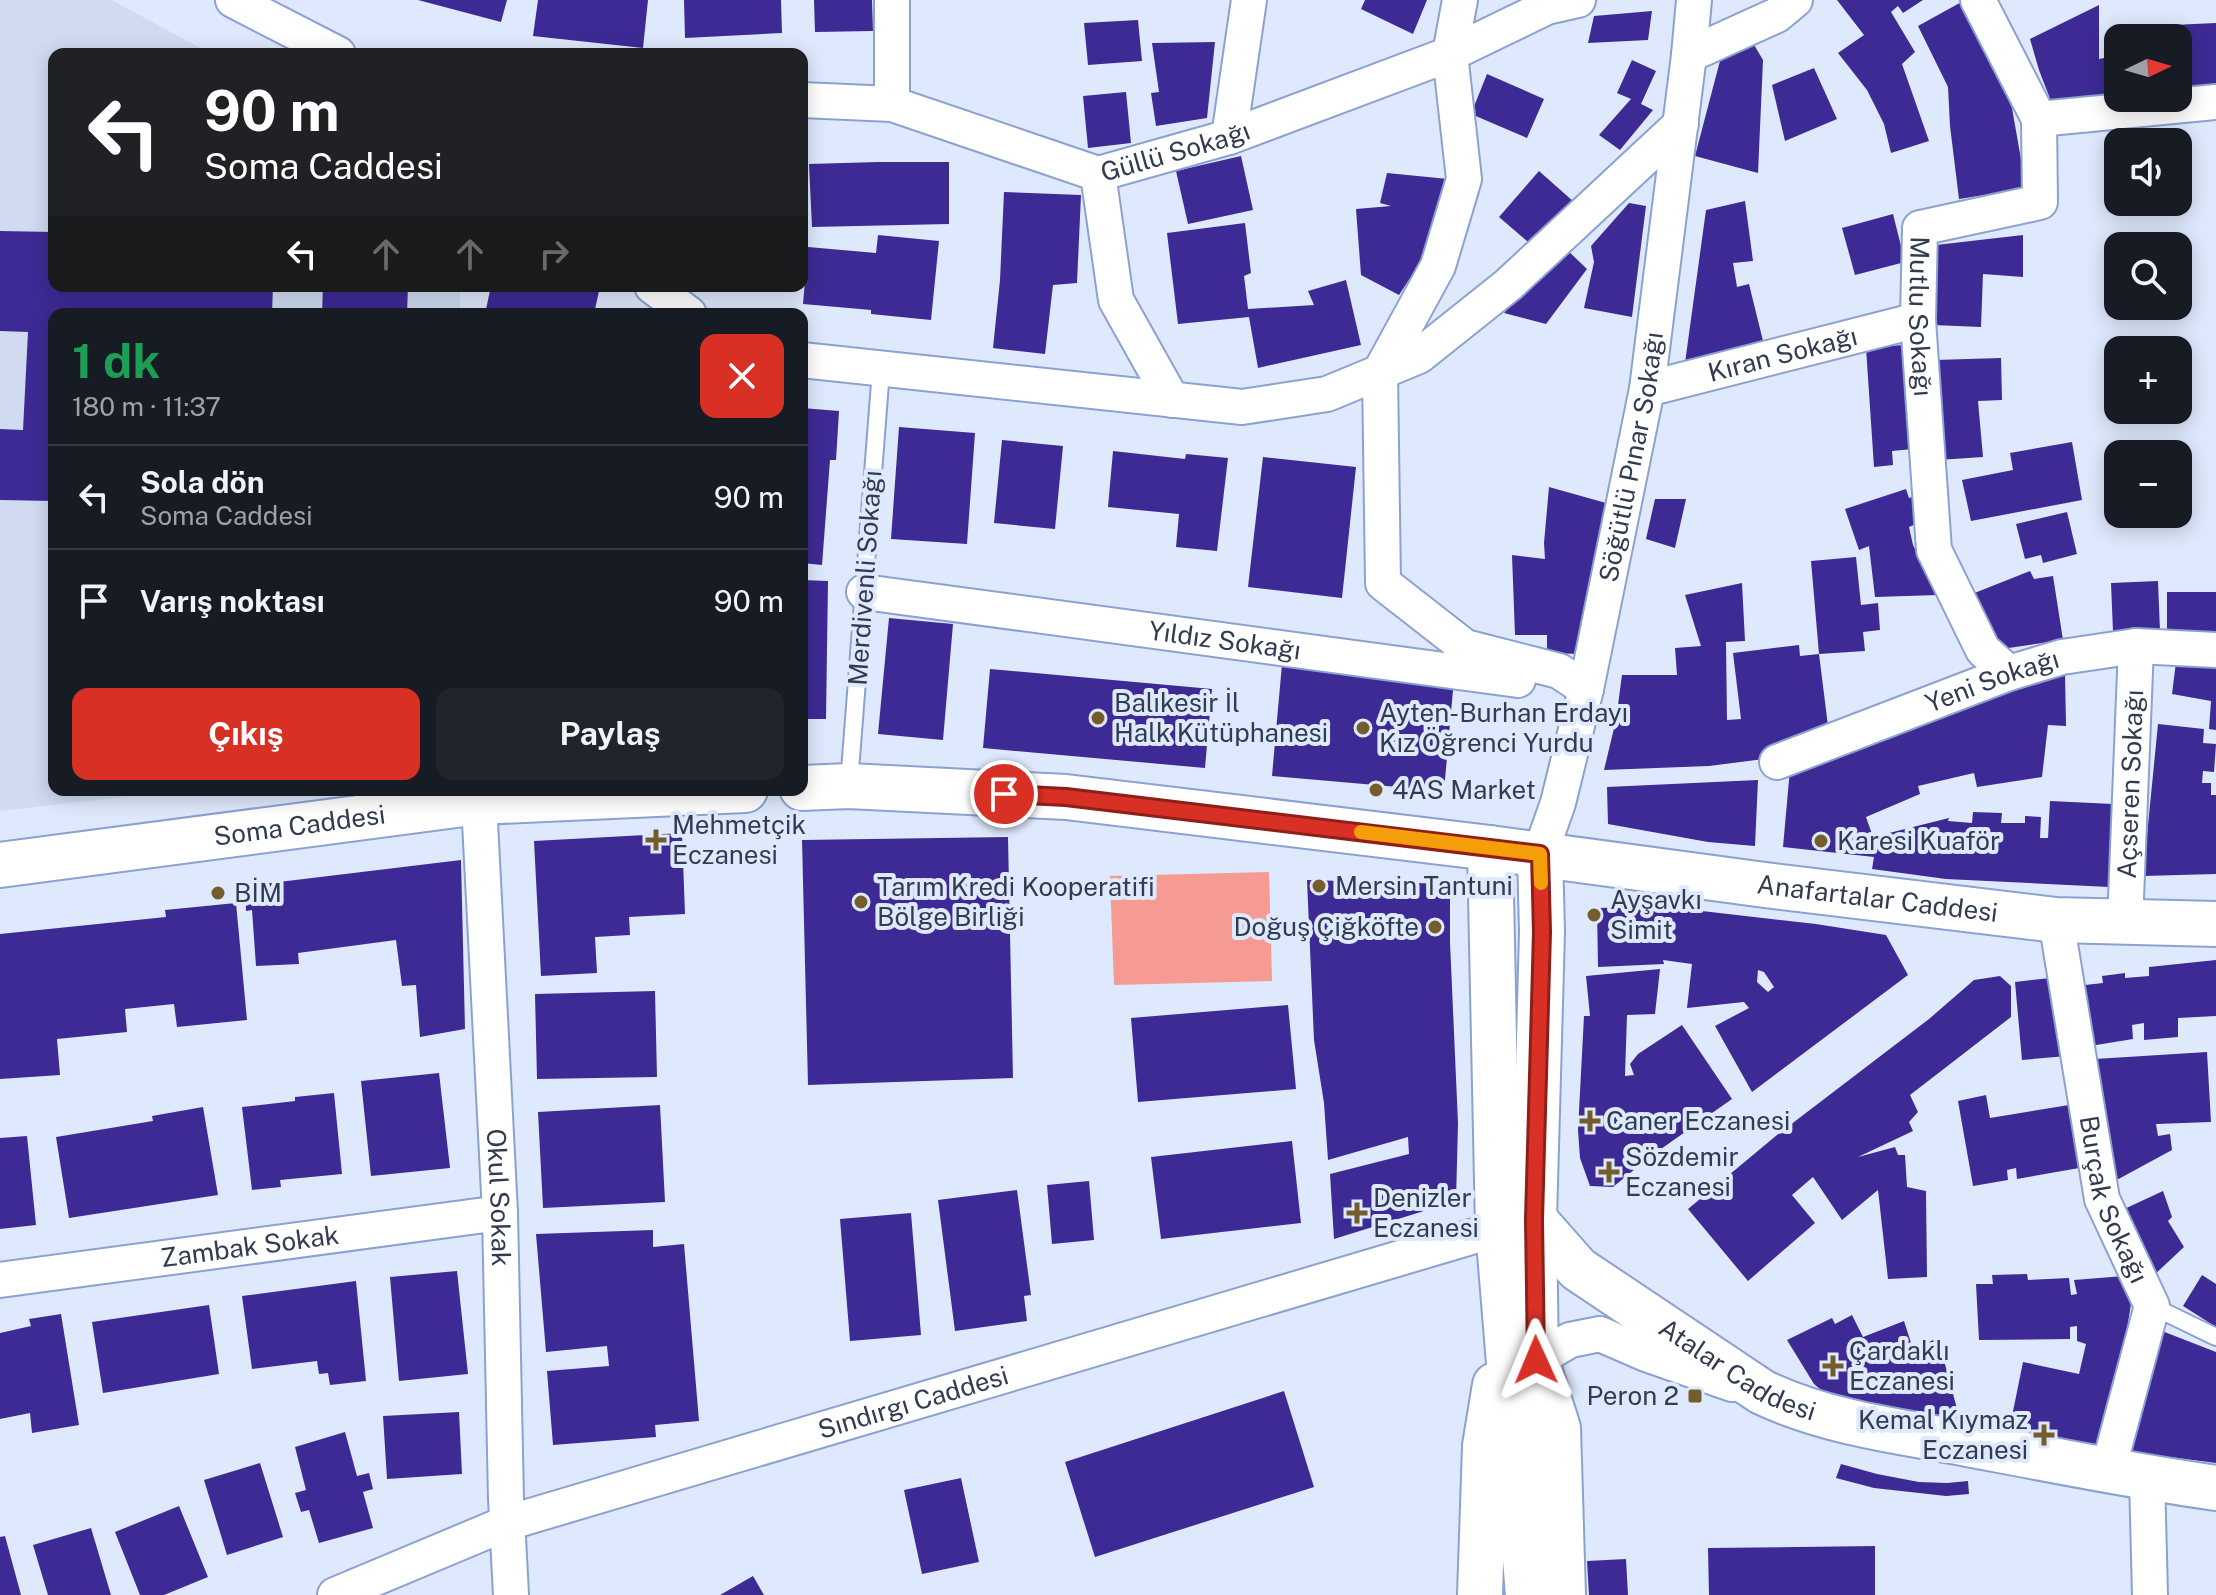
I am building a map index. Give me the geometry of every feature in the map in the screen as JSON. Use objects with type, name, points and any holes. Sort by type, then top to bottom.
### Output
[{"type":"main road","points":[[808,788],[849,786],[1066,797],[1540,854],[1542,932],[1506,1319],[1485,1446],[1480,1595]]},
{"type":"main road","name":"Soma Caddesi","points":[[0,865],[479,802],[612,796]]},
{"type":"main road","points":[[1490,848],[1516,1224],[1536,1360],[1558,1428],[1563,1595]]},
{"type":"main road","name":"Anafartalar Caddesi","points":[[1540,854],[2056,920],[2216,924]]},
{"type":"main road","name":"Atalar Caddesi","points":[[1516,1224],[1762,1392],[1793,1407],[1852,1423],[2216,1488]]},
{"type":"main road","points":[[1506,1319],[1527,1576]]},
{"type":"main road","points":[[1527,1576],[1536,1360]]},
{"type":"street","points":[[233,0],[326,48]]},
{"type":"street","points":[[892,0],[892,104]]},
{"type":"street","points":[[1229,137],[1249,0]]},
{"type":"street","points":[[1460,0],[1450,54],[1464,179],[1438,266],[1380,372],[1383,583],[1465,647],[1559,671],[1586,689]]},
{"type":"street","name":"Güllü Sokağı","points":[[808,100],[892,104],[1098,174],[1229,137],[1450,54],[1547,7],[1578,0]]},
{"type":"street","name":"Söğütlü Pınar Sokağı","points":[[1540,854],[1558,803],[1586,689],[1647,389],[1694,0]]},
{"type":"street","points":[[1689,55],[1777,15],[1795,0]]},
{"type":"street","name":"Mutlu Sokağı","points":[[1978,0],[2039,119],[2040,202],[1920,228],[1918,320],[1934,550],[1983,650],[2009,673]]},
{"type":"street","points":[[2039,119],[2216,102]]},
{"type":"street","points":[[808,361],[1242,407],[1327,394],[1419,356],[1508,285],[1681,124]]},
{"type":"street","points":[[1098,174],[1116,300],[1172,400]]},
{"type":"street","points":[[660,292],[681,308]]},
{"type":"street","name":"Kıran Sokağı","points":[[1647,389],[1918,320]]},
{"type":"street","name":"Yıldız Sokağı","points":[[864,592],[1586,689]]},
{"type":"street","name":"Yeni Sokağı","points":[[1777,762],[2009,673],[2062,657],[2136,646],[2216,650]]},
{"type":"street","name":"Açseren Sokağı","points":[[2125,924],[2136,646]]},
{"type":"street","name":"Okul Sokak","points":[[479,802],[500,1213],[511,1595]]},
{"type":"street","name":"Burçak Sokağı","points":[[2056,920],[2102,1199],[2152,1306],[2128,1474],[2150,1595]]},
{"type":"street","name":"Zambak Sokak","points":[[0,1280],[500,1213]]},
{"type":"street","name":"Sındırgı Caddesi","points":[[335,1595],[507,1523],[1516,1224]]},
{"type":"street","points":[[1536,1360],[1570,1340],[1600,1334],[1722,1382],[1762,1392]]},
{"type":"lane","name":"Merdivenli Sokağı","points":[[849,786],[881,370]]},
{"type":"lane","points":[[2152,1306],[2216,1337]]},
{"type":"shaded area","points":[[0,0],[112,0],[200,48],[48,48],[48,292],[460,292],[460,308],[48,308],[48,796],[132,796],[0,811]]},
{"type":"shaded area","points":[[1269,872],[1272,981],[1114,985],[1110,876]]},
{"type":"building","points":[[418,0],[507,0],[501,22]]},
{"type":"building","points":[[538,0],[648,0],[643,48],[533,36]]},
{"type":"building","points":[[684,0],[781,0],[782,33],[685,38]]},
{"type":"building","points":[[814,0],[872,0],[873,31],[815,32]]},
{"type":"building","points":[[1365,0],[1427,0],[1413,34],[1361,9]]},
{"type":"building","points":[[1837,0],[1923,0],[1903,13],[1898,6],[1891,12],[1915,52],[1902,64],[1929,141],[1891,153],[1884,124],[1867,90],[1838,53],[1864,35]]},
{"type":"building","points":[[1965,0],[2012,108],[2023,189],[1959,199],[1948,87],[1918,26]]},
{"type":"building","points":[[2099,5],[2099,59],[2104,58],[2104,95],[2052,104],[2030,39]]},
{"type":"building","points":[[1652,11],[1648,40],[1588,43],[1594,16]]},
{"type":"building","points":[[1138,20],[1142,61],[1088,65],[1084,23]]},
{"type":"building","points":[[2216,23],[2216,84],[2192,86],[2192,24]]},
{"type":"building","points":[[1215,42],[1207,118],[1156,126],[1151,93],[1159,92],[1152,43]]},
{"type":"building","points":[[1753,43],[1763,60],[1758,173],[1695,156],[1721,57]]},
{"type":"building","points":[[1632,60],[1656,71],[1641,104],[1653,110],[1620,150],[1599,135],[1631,99],[1617,93]]},
{"type":"building","points":[[1814,68],[1837,119],[1785,141],[1772,85]]},
{"type":"building","points":[[1487,74],[1544,99],[1527,138],[1471,114]]},
{"type":"building","points":[[1126,92],[1131,143],[1088,148],[1083,96]]},
{"type":"building","points":[[1241,156],[1253,210],[1188,224],[1176,171]]},
{"type":"building","points":[[949,162],[949,224],[812,227],[809,164]]},
{"type":"building","points":[[1539,171],[1574,202],[1534,247],[1499,217]]},
{"type":"building","points":[[1387,173],[1448,179],[1424,257],[1399,295],[1361,275],[1356,209],[1391,206],[1380,203]]},
{"type":"building","points":[[1004,192],[1081,195],[1077,283],[1053,285],[1045,354],[993,348]]},
{"type":"building","points":[[1745,201],[1753,261],[1733,263],[1737,287],[1749,284],[1764,345],[1685,363],[1706,210]]},
{"type":"building","points":[[1629,203],[1646,206],[1632,317],[1584,308],[1594,262],[1591,246]]},
{"type":"building","points":[[1893,214],[1905,262],[1855,275],[1842,228]]},
{"type":"building","points":[[1245,223],[1251,273],[1244,276],[1248,309],[1314,305],[1308,291],[1346,280],[1361,345],[1258,368],[1249,317],[1178,324],[1167,233]]},
{"type":"building","points":[[0,231],[48,232],[48,292],[273,292],[272,308],[48,308],[48,501],[0,500],[0,429],[23,430],[28,332],[0,331]]},
{"type":"building","points":[[878,235],[939,241],[931,320],[871,314],[871,310],[803,304],[804,292],[808,292],[808,247],[876,253]]},
{"type":"building","points":[[2023,235],[2023,277],[1983,274],[1981,327],[1933,325],[1936,245]]},
{"type":"building","points":[[1563,246],[1587,269],[1546,324],[1504,313]]},
{"type":"building","points":[[323,292],[408,292],[407,308],[322,308]]},
{"type":"building","points":[[490,292],[599,292],[595,308],[486,308]]},
{"type":"building","points":[[1903,345],[1913,449],[1892,451],[1893,465],[1874,467],[1866,348]]},
{"type":"building","points":[[2001,358],[2002,400],[1978,401],[1983,457],[1938,460],[1935,360]]},
{"type":"building","points":[[808,408],[839,411],[836,460],[830,460],[822,565],[808,564]]},
{"type":"building","points":[[899,427],[975,433],[967,544],[891,539]]},
{"type":"building","points":[[1002,440],[1063,446],[1055,529],[994,523]]},
{"type":"building","points":[[2072,442],[2082,500],[1971,521],[1962,480],[2013,470],[2010,453]]},
{"type":"building","points":[[1113,451],[1185,459],[1186,454],[1228,458],[1217,551],[1176,547],[1179,514],[1108,507]]},
{"type":"building","points":[[1263,457],[1356,467],[1342,598],[1248,587]]},
{"type":"building","points":[[1549,487],[1606,503],[1580,654],[1547,653],[1547,635],[1515,635],[1512,555],[1545,559]]},
{"type":"building","points":[[1906,489],[1909,498],[1915,496],[1921,522],[1909,527],[1913,545],[1938,595],[1875,597],[1869,546],[1859,550],[1845,509]]},
{"type":"building","points":[[1655,499],[1686,499],[1675,548],[1646,539]]},
{"type":"building","points":[[2067,512],[2077,554],[2043,563],[2041,555],[2025,559],[2016,524]]},
{"type":"building","points":[[1856,557],[1861,605],[1878,603],[1880,630],[1863,632],[1865,651],[1819,654],[1811,561]]},
{"type":"building","points":[[2030,571],[2034,579],[2053,576],[2063,640],[2002,649],[1972,594]]},
{"type":"building","points":[[808,580],[828,581],[826,719],[808,719]]},
{"type":"building","points":[[2158,581],[2160,631],[2113,632],[2111,583]]},
{"type":"building","points":[[1742,583],[1745,641],[1726,642],[1727,720],[1741,719],[1733,653],[1799,645],[1800,656],[1819,654],[1828,726],[1764,759],[1709,766],[1604,770],[1616,720],[1622,675],[1677,675],[1675,648],[1701,646],[1685,595]]},
{"type":"building","points":[[2167,592],[2216,592],[2216,635],[2167,634]]},
{"type":"building","points":[[889,618],[953,624],[943,740],[878,734]]},
{"type":"building","points":[[2176,662],[2216,665],[2216,730],[2209,729],[2211,701],[2172,694]]},
{"type":"building","name":"Ayten-Burhan Erdayı Kız Öğrenci Yurdu","points":[[1282,664],[1454,679],[1444,791],[1272,776]]},
{"type":"building","name":"Balıkesir İl Halk Kütüphanesi","points":[[990,669],[1212,689],[1205,768],[983,748]]},
{"type":"building","points":[[2065,673],[2066,726],[2048,725],[2042,777],[1977,787],[1974,773],[1918,786],[1920,794],[1866,817],[1873,837],[1949,818],[1948,821],[1972,823],[1973,812],[2002,813],[2001,823],[2025,823],[2025,816],[2041,817],[2040,838],[2048,838],[2050,801],[2113,804],[2109,887],[1946,879],[1872,869],[1874,857],[1783,847],[1790,769]]},
{"type":"building","points":[[2158,724],[2204,729],[2203,743],[2216,744],[2214,772],[2203,771],[2202,783],[2211,783],[2211,795],[2216,795],[2216,874],[2143,876]]},
{"type":"building","points":[[1758,780],[1755,846],[1708,842],[1608,824],[1607,787]]},
{"type":"building","points":[[682,833],[685,914],[629,917],[630,935],[595,937],[597,973],[541,976],[534,841]]},
{"type":"building","points":[[1008,837],[1013,1078],[808,1085],[802,840]]},
{"type":"building","points":[[461,860],[465,1029],[420,1037],[416,985],[402,986],[396,940],[298,953],[299,964],[256,966],[252,910],[246,911],[245,886]]},
{"type":"building","points":[[1307,880],[1450,884],[1458,1123],[1456,1201],[1334,1239],[1330,1174],[1409,1154],[1408,1137],[1328,1160],[1324,1103],[1314,1040]]},
{"type":"building","points":[[236,903],[247,1020],[177,1027],[174,1004],[125,1009],[127,1032],[57,1039],[60,1075],[0,1079],[0,934],[166,917],[165,910]]},
{"type":"building","points":[[1597,908],[1702,908],[1702,911],[1886,935],[1908,975],[1752,1092],[1715,1026],[1749,1008],[1744,1002],[1687,1008],[1692,964],[1663,960],[1664,964],[1598,967]],"holes":[[[1758,970],[1764,972],[1774,987],[1768,992],[1757,982]]]},
{"type":"building","points":[[2216,960],[2216,1016],[2178,1018],[2178,1037],[2144,1040],[2144,1023],[2132,1025],[2133,1039],[2090,1046],[2085,985],[2103,983],[2102,976],[2125,973],[2125,978],[2149,976],[2149,967]]},
{"type":"building","points":[[1660,969],[1655,1014],[1627,1015],[1625,1076],[1634,1075],[1630,1064],[1638,1054],[1682,1025],[1732,1099],[1613,1187],[1590,1186],[1580,1158],[1578,1130],[1584,1016],[1590,1016],[1586,976]]},
{"type":"building","points":[[2000,976],[2011,986],[2011,1017],[1910,1095],[1918,1112],[1909,1122],[1913,1131],[1858,1157],[1895,1147],[1898,1155],[1905,1155],[1907,1187],[1926,1191],[1927,1277],[1888,1279],[1878,1190],[1842,1220],[1813,1177],[1792,1195],[1815,1223],[1748,1281],[1688,1209],[1974,980]]},
{"type":"building","points":[[2059,977],[2067,1056],[2022,1060],[2015,982]]},
{"type":"building","points":[[655,991],[657,1077],[537,1079],[535,994]]},
{"type":"building","points":[[1288,1005],[1296,1089],[1138,1102],[1131,1018]]},
{"type":"building","points":[[2207,1052],[2211,1122],[2156,1124],[2158,1136],[2170,1134],[2172,1150],[2113,1182],[2095,1059]]},
{"type":"building","points":[[439,1073],[450,1168],[371,1176],[361,1081]]},
{"type":"building","points":[[334,1093],[342,1174],[280,1180],[281,1187],[252,1190],[242,1107]]},
{"type":"building","points":[[1986,1095],[1990,1118],[2075,1104],[2085,1167],[2017,1179],[2016,1168],[2007,1170],[2008,1180],[1973,1186],[1958,1101]]},
{"type":"building","points":[[660,1105],[665,1202],[543,1208],[538,1112]]},
{"type":"building","points":[[203,1107],[218,1195],[69,1218],[56,1137],[153,1121],[152,1116]]},
{"type":"building","points":[[27,1136],[36,1225],[0,1229],[0,1138]]},
{"type":"building","points":[[1292,1141],[1301,1223],[1161,1239],[1151,1157]]},
{"type":"building","points":[[1089,1181],[1094,1240],[1052,1244],[1047,1185]]},
{"type":"building","points":[[1017,1190],[1031,1295],[1024,1296],[1027,1321],[955,1331],[938,1200]]},
{"type":"building","points":[[2163,1191],[2172,1217],[2168,1221],[2184,1247],[2152,1277],[2120,1211]]},
{"type":"building","points":[[911,1213],[921,1335],[850,1341],[840,1219]]},
{"type":"building","points":[[653,1230],[653,1247],[684,1244],[699,1421],[655,1425],[656,1437],[553,1445],[547,1371],[609,1366],[607,1346],[546,1352],[536,1234]]},
{"type":"building","points":[[457,1271],[468,1374],[399,1381],[390,1277]]},
{"type":"building","points":[[2027,1274],[2028,1280],[2069,1278],[2071,1295],[2077,1294],[2074,1280],[2124,1276],[2131,1304],[2123,1354],[2097,1452],[2008,1436],[2023,1362],[2079,1374],[2086,1344],[2077,1341],[2077,1326],[2070,1327],[2070,1339],[1979,1340],[1976,1284],[1993,1284],[1992,1275]]},
{"type":"building","points":[[2202,1275],[2216,1284],[2216,1327],[2183,1306]]},
{"type":"building","points":[[356,1281],[366,1381],[330,1385],[328,1373],[319,1374],[317,1361],[252,1369],[242,1296]]},
{"type":"building","points":[[209,1305],[219,1374],[103,1393],[92,1322]]},
{"type":"building","points":[[61,1314],[79,1425],[32,1433],[30,1413],[0,1419],[0,1333],[31,1326],[29,1319]]},
{"type":"building","points":[[1852,1315],[1863,1337],[1904,1321],[1913,1349],[1938,1338],[1959,1416],[1953,1422],[1826,1394],[1814,1384],[1787,1340],[1832,1318],[1835,1324]]},
{"type":"building","points":[[2162,1331],[2216,1352],[2216,1463],[2131,1452]]},
{"type":"building","points":[[1284,1391],[1314,1487],[1095,1557],[1065,1462]]},
{"type":"building","points":[[459,1412],[462,1474],[387,1479],[383,1416]]},
{"type":"building","points":[[345,1432],[357,1476],[369,1473],[373,1489],[363,1492],[373,1528],[319,1543],[309,1510],[301,1512],[295,1493],[306,1490],[295,1447]]},
{"type":"building","points":[[260,1463],[283,1537],[227,1555],[204,1480]]},
{"type":"building","points":[[1841,1464],[1919,1482],[1968,1481],[1969,1494],[1946,1496],[1874,1488],[1836,1478]]},
{"type":"building","points":[[961,1478],[979,1562],[922,1574],[904,1490]]},
{"type":"building","points":[[179,1506],[208,1577],[164,1595],[140,1595],[115,1532]]},
{"type":"building","points":[[91,1528],[111,1595],[48,1595],[33,1545]]},
{"type":"building","points":[[5,1536],[21,1595],[0,1595],[0,1537]]},
{"type":"building","points":[[1875,1546],[1875,1595],[1709,1595],[1708,1548]]},
{"type":"building","points":[[1626,1559],[1628,1595],[1589,1595],[1587,1561]]},
{"type":"building","points":[[753,1576],[764,1595],[720,1595]]},
{"type":"slow traffic","points":[[1361,832],[1540,854],[1541,883]]},
{"type":"place","name":"Balıkesir İl Halk Kütüphanesi","points":[[1098,718]]},
{"type":"place","name":"Ayten-Burhan Erdayı Kız Öğrenci Yurdu","points":[[1363,728]]},
{"type":"place","name":"4AS Market","points":[[1376,790]]},
{"type":"place","name":"Mehmetçik Eczanesi","points":[[656,840]]},
{"type":"place","name":"Karesi Kuaför","points":[[1821,841]]},
{"type":"place","name":"Mersin Tantuni","points":[[1319,886]]},
{"type":"place","name":"BİM","points":[[218,893]]},
{"type":"place","name":"Tarım Kredi Kooperatifi Bölge Birliği","points":[[861,902]]},
{"type":"place","name":"Ayşavkı Simit","points":[[1594,915]]},
{"type":"place","name":"Doğuş Çiğköfte","points":[[1435,927]]},
{"type":"place","name":"Caner Eczanesi","points":[[1590,1121]]},
{"type":"place","name":"Sözdemir Eczanesi","points":[[1609,1172]]},
{"type":"place","name":"Denizler Eczanesi","points":[[1357,1213]]},
{"type":"place","name":"Çardaklı Eczanesi","points":[[1833,1366]]},
{"type":"place","name":"Peron 2","points":[[1695,1396]]},
{"type":"place","name":"Kemal Kıymaz Eczanesi","points":[[2044,1435]]},
{"type":"route","points":[[1004,794],[1066,797],[1540,854],[1542,932],[1534,1219],[1536,1360]]}]
